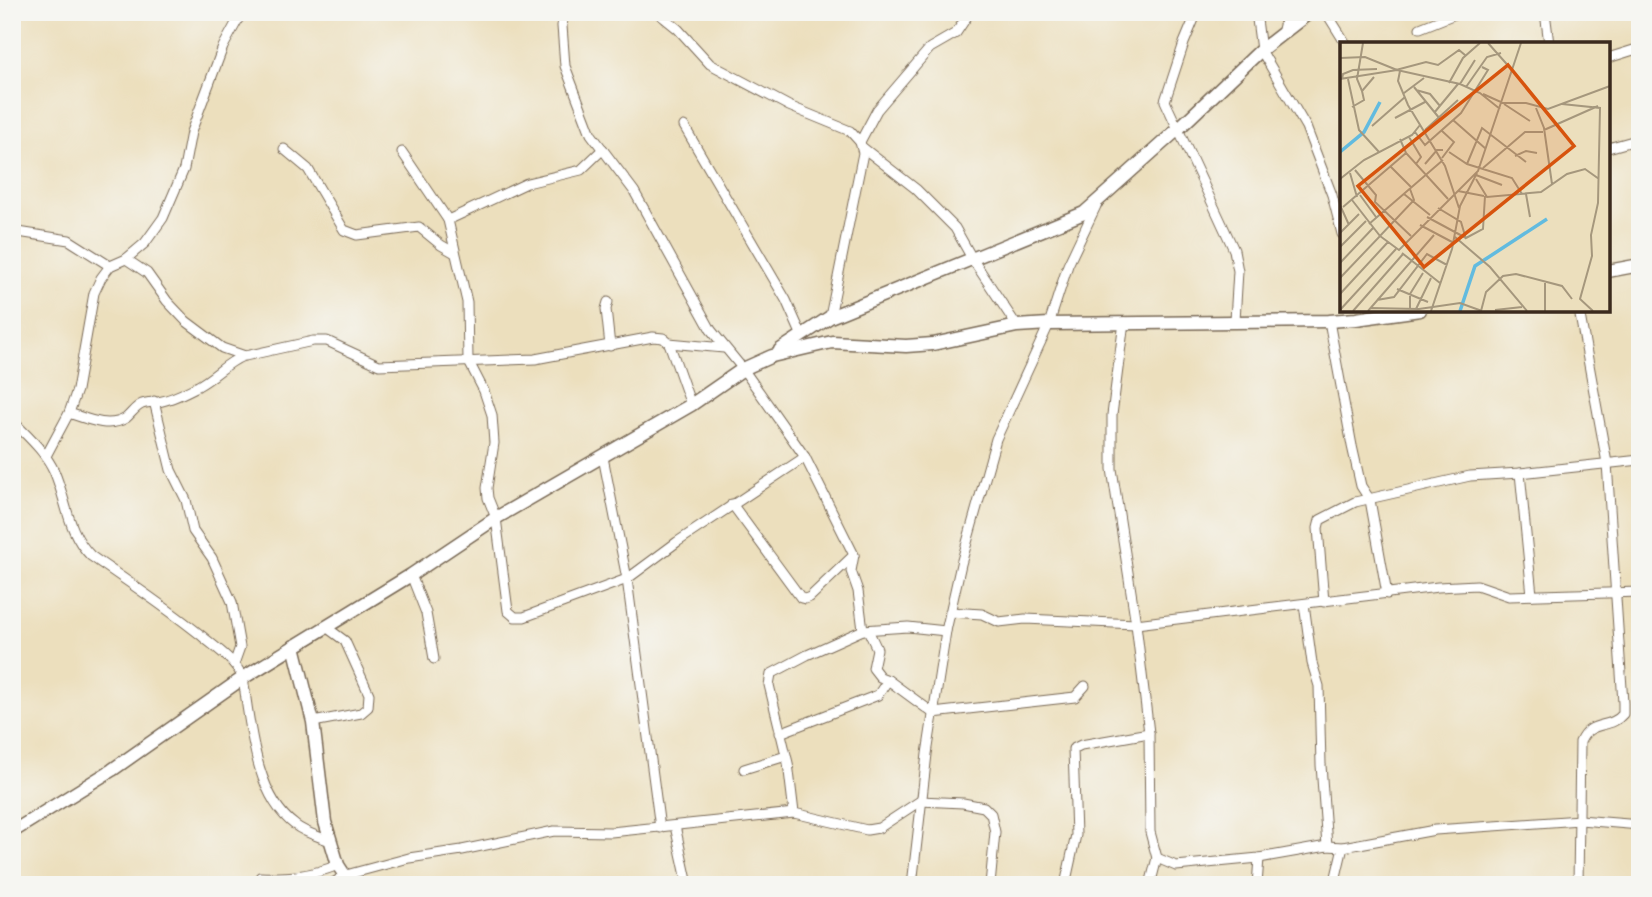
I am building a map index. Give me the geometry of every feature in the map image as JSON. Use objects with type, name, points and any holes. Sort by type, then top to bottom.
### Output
[{"type":"street","points":[[46,456],[69,413],[85,354],[94,293],[110,266],[126,259],[145,243],[163,218],[184,169],[191,132],[223,47],[242,12]]},
{"type":"street","points":[[564,12],[562,26],[565,66],[591,135],[635,191],[694,301],[724,348],[743,369],[805,457],[854,555],[851,571],[866,630],[877,649],[873,668],[880,677],[933,713],[1075,697],[1085,686]]},
{"type":"street","points":[[657,12],[678,29],[710,64],[789,106],[850,131],[861,144],[916,189],[955,228],[1017,326]]},
{"type":"street","points":[[830,317],[863,153],[861,144],[877,110],[930,48],[956,33],[970,12]]},
{"type":"street","points":[[1197,12],[1165,101],[1234,250],[1238,271],[1235,320]]},
{"type":"street","points":[[1256,12],[1261,50],[1306,127],[1332,195],[1340,226]]},
{"type":"street","points":[[1282,34],[1287,12]]},
{"type":"street","points":[[12,832],[111,770],[243,678],[411,575],[496,518],[691,405],[743,369],[772,356],[830,317],[1084,213],[1261,50],[1310,12]]},
{"type":"street","points":[[1326,12],[1345,42]]},
{"type":"street","points":[[1420,28],[1460,12]]},
{"type":"street","points":[[1545,12],[1549,42]]},
{"type":"street","points":[[1610,57],[1640,48]]},
{"type":"street","points":[[684,125],[786,300],[802,336]]},
{"type":"street","points":[[1610,147],[1640,139]]},
{"type":"street","points":[[284,149],[308,169],[344,230],[357,235],[419,227],[455,253]]},
{"type":"street","points":[[448,220],[527,183],[581,170],[603,149]]},
{"type":"street","points":[[402,152],[448,220],[467,302],[468,360],[484,391],[492,415],[494,443],[488,498],[496,518],[508,611],[514,617],[524,617],[627,579],[732,504],[805,457]]},
{"type":"street","points":[[912,885],[920,801],[933,713],[946,631],[961,564],[996,439],[1049,324],[1068,265],[1098,202]]},
{"type":"street","points":[[12,231],[69,240],[110,266]]},
{"type":"street","points":[[126,259],[147,273],[167,301],[186,321],[222,348],[244,356]]},
{"type":"street","points":[[1610,271],[1640,265]]},
{"type":"street","points":[[608,302],[606,309],[610,346]]},
{"type":"street","points":[[772,356],[832,342],[906,346],[933,344],[1017,326],[1235,320],[1329,321],[1356,314],[1388,312]]},
{"type":"street","points":[[1578,885],[1580,742],[1592,727],[1618,720],[1623,715],[1607,463],[1579,312]]},
{"type":"street","points":[[1329,321],[1361,486],[1370,500],[1387,594]]},
{"type":"street","points":[[1124,322],[1112,415],[1112,469],[1136,624],[1149,733],[1150,832],[1157,858],[1150,885]]},
{"type":"street","points":[[69,413],[88,420],[115,423],[127,417],[138,406],[178,396],[215,377],[233,360],[313,341],[327,341],[379,365],[536,359],[653,337],[663,338],[669,343],[691,405]]},
{"type":"street","points":[[669,343],[724,348]]},
{"type":"street","points":[[153,401],[171,470],[186,500],[193,531],[212,558],[232,602],[240,647],[234,664]]},
{"type":"street","points":[[12,420],[46,456],[80,545],[91,556],[168,609],[234,664],[243,678],[254,749],[268,787],[289,820],[308,833],[330,841]]},
{"type":"street","points":[[603,457],[627,579],[660,828]]},
{"type":"street","points":[[1324,602],[1318,528],[1320,520],[1355,502],[1470,476],[1640,460]]},
{"type":"street","points":[[1520,473],[1532,595]]},
{"type":"street","points":[[732,504],[801,598],[810,597],[854,555]]},
{"type":"street","points":[[411,575],[426,613],[434,659]]},
{"type":"street","points":[[950,612],[982,614],[999,622],[1025,619],[1136,624],[1438,587],[1477,586],[1508,596],[1640,592]]},
{"type":"street","points":[[1304,604],[1312,663],[1319,686],[1327,846]]},
{"type":"street","points":[[313,722],[360,713],[368,707],[369,694],[345,641],[326,626]]},
{"type":"street","points":[[794,813],[786,756],[769,685],[771,674],[807,655],[866,630],[908,627],[946,631]]},
{"type":"street","points":[[294,646],[313,722],[325,822],[345,875]]},
{"type":"street","points":[[780,733],[878,695],[888,680]]},
{"type":"street","points":[[1065,885],[1076,835],[1073,749],[1081,745],[1149,733]]},
{"type":"street","points":[[744,769],[786,756]]},
{"type":"street","points":[[260,877],[345,875],[409,858],[554,831],[611,832],[794,813],[867,830],[879,828],[920,801],[963,803],[984,807],[991,814],[995,832],[990,885]]},
{"type":"street","points":[[1157,858],[1176,866],[1258,858],[1327,846],[1343,847],[1435,831],[1580,820],[1640,825]]},
{"type":"street","points":[[675,826],[688,885]]},
{"type":"street","points":[[1334,885],[1343,847]]},
{"type":"street","points":[[1257,885],[1258,858]]},
{"type":"street","points":[[330,885],[345,875]]}]
